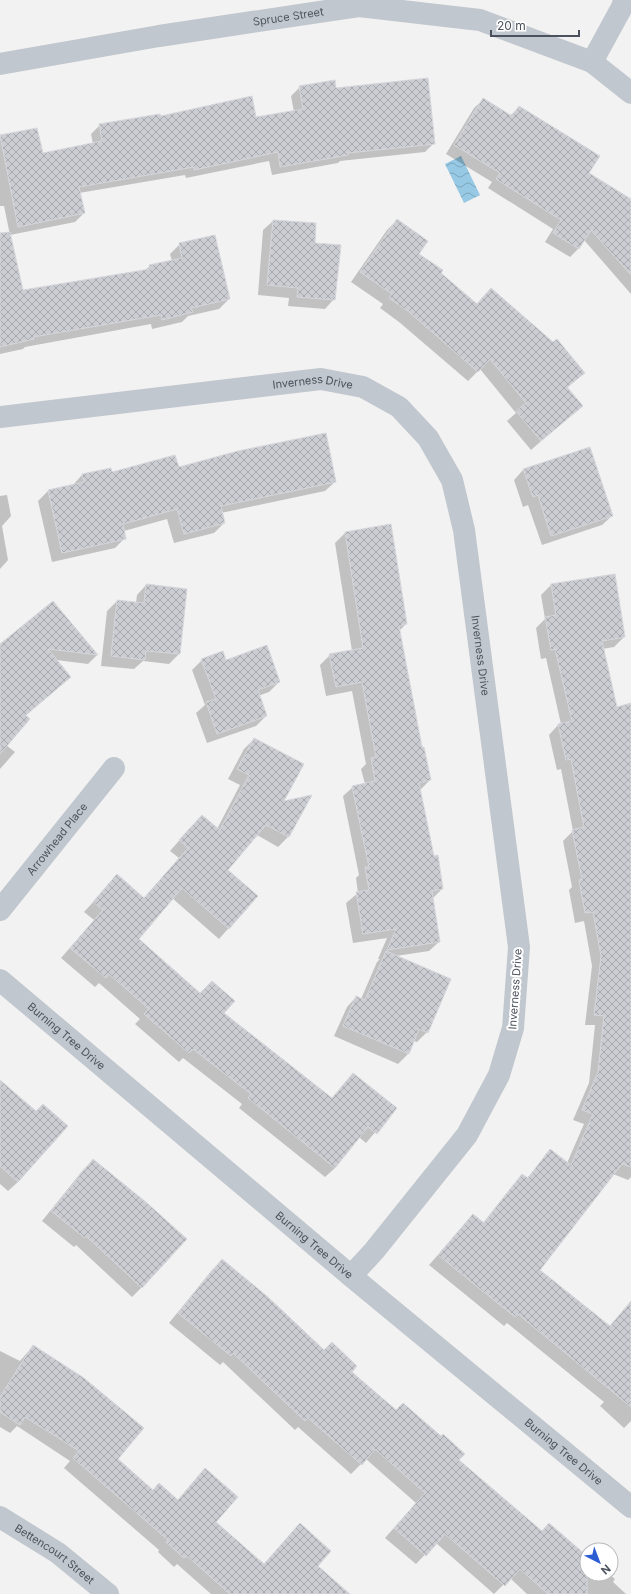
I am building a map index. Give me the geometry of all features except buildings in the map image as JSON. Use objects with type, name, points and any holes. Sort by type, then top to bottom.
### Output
[{"type":"street","points":[[592,62],[622,7],[624,0]]},
{"type":"street","name":"Spruce Street","points":[[0,64],[159,36],[359,6],[480,20],[592,62],[631,93]]},
{"type":"street","name":"Inverness Drive","points":[[0,417],[321,380],[363,387],[398,407],[428,438],[452,480],[464,530],[519,947],[513,1028],[499,1075],[467,1135],[374,1251],[351,1276]]},
{"type":"street","name":"Arrowhead Place","points":[[0,910],[114,768]]},
{"type":"street","name":"Burning Tree Drive","points":[[0,980],[351,1276],[631,1507]]},
{"type":"street","name":"Bettencourt Street","points":[[0,1517],[58,1553],[108,1594]]},
{"type":"water","points":[[461,156],[480,195],[464,203],[445,164]]}]
